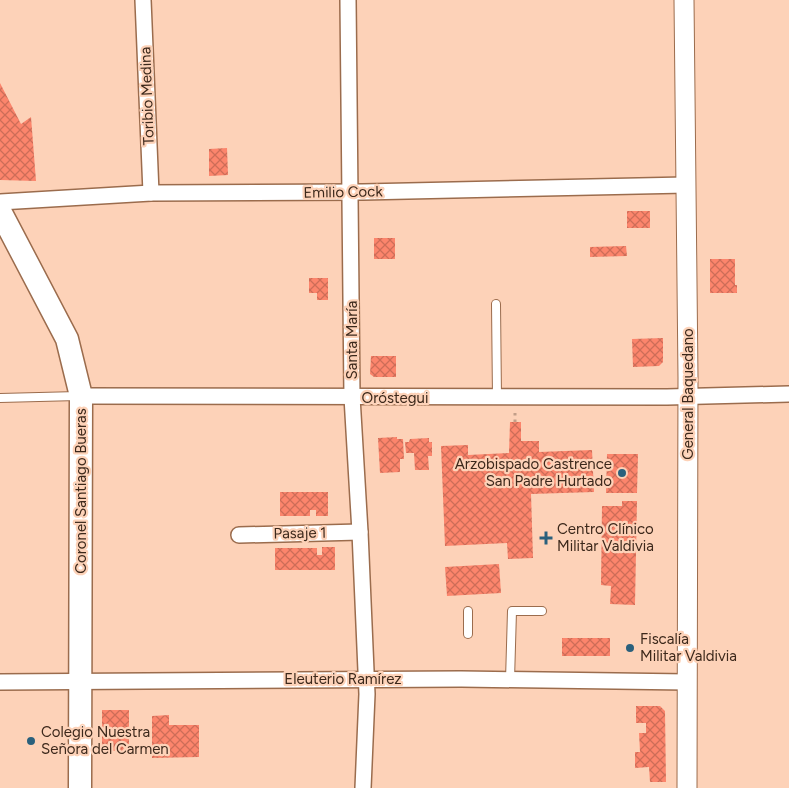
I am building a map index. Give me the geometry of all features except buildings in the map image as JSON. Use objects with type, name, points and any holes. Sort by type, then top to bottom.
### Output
[{"type":"main road","name":"Coronel Santiago Bueras","points":[[0,211],[67,339],[81,396],[80,788]]},
{"type":"street","name":"Toribio Medina","points":[[143,0],[151,193]]},
{"type":"street","name":"Santa María","points":[[348,0],[352,398],[367,679],[363,788]]},
{"type":"street","name":"General Baquedano","points":[[684,0],[688,396],[687,788]]},
{"type":"street","name":"Emilio Cock","points":[[0,202],[151,193],[351,193],[686,185]]},
{"type":"street","name":"Oróstegui","points":[[81,396],[498,398],[789,394]]},
{"type":"street","name":"Pasaje 1","points":[[240,535],[360,532]]},
{"type":"street","name":"Eleuterio Ramírez","points":[[0,682],[367,679],[687,682]]},
{"type":"lane","points":[[496,304],[498,398]]},
{"type":"lane","name":"Oróstegui","points":[[0,398],[81,396]]},
{"type":"lane","points":[[468,611],[468,634]]},
{"type":"lane","points":[[510,680],[512,611],[542,611]]},
{"type":"place","name":"Arzobispado Castrence San Padre Hurtado","points":[[622,473]]},
{"type":"place","name":"Centro Clínico Militar Valdivia","points":[[546,538]]},
{"type":"place","name":"Fiscalía Militar Valdivia","points":[[630,648]]},
{"type":"place","name":"Colegio Nuestra Señora del Carmen","points":[[31,741]]}]
